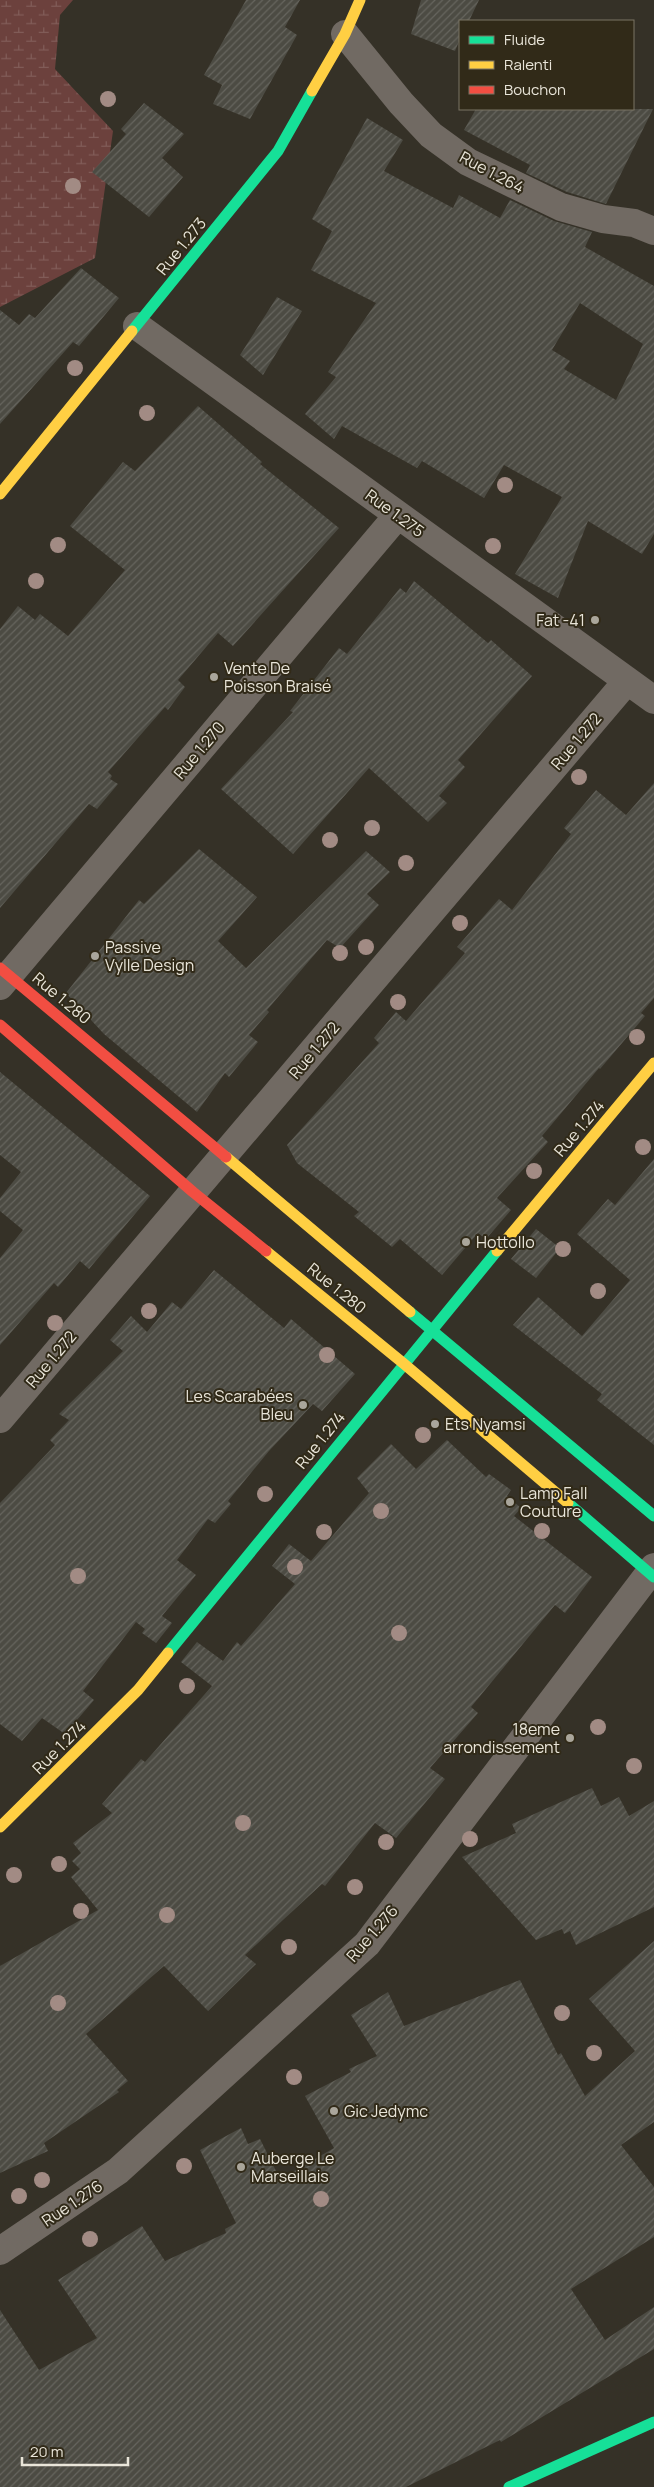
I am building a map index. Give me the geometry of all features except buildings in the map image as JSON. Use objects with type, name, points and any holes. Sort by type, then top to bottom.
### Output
[{"type":"main road","name":"Rue 1.273","points":[[0,494],[278,151],[345,34],[360,0]]},
{"type":"main road","name":"Rue 1.280","points":[[3,976],[654,1516]]},
{"type":"main road","name":"Rue 1.280","points":[[0,1025],[193,1192],[403,1363],[652,1572]]},
{"type":"main road","name":"Rue 1.274","points":[[0,1827],[138,1690],[403,1363],[654,1063]]},
{"type":"main road","points":[[508,2487],[654,2422]]},
{"type":"street","name":"Rue 1.264","points":[[345,34],[401,103],[431,135],[468,162],[561,207],[603,219],[634,223],[654,231]]},
{"type":"street","name":"Rue 1.275","points":[[137,326],[654,700]]},
{"type":"street","name":"Rue 1.270","points":[[3,976],[398,515]]},
{"type":"street","name":"Rue 1.272","points":[[0,1419],[627,681]]},
{"type":"street","name":"Rue 1.276","points":[[0,2251],[118,2171],[367,1944],[652,1572]]},
{"type":"green space","points":[[0,0],[73,0],[60,15],[55,69],[113,131],[95,258],[0,307]]},
{"type":"traffic: fast","points":[[132,331],[278,151],[312,91]]},
{"type":"traffic: fast","points":[[168,1653],[497,1251]]},
{"type":"traffic: fast","points":[[410,1312],[654,1516]]},
{"type":"traffic: fast","points":[[568,1503],[654,1577]]},
{"type":"traffic: fast","points":[[509,2487],[654,2422]]},
{"type":"traffic: slow","points":[[312,91],[345,34],[360,0]]},
{"type":"traffic: slow","points":[[0,494],[132,331]]},
{"type":"traffic: slow","points":[[497,1251],[654,1063]]},
{"type":"traffic: slow","points":[[226,1157],[410,1312]]},
{"type":"traffic: slow","points":[[266,1251],[403,1363],[568,1503]]},
{"type":"traffic: slow","points":[[0,1827],[138,1690],[168,1653]]},
{"type":"traffic: jam","points":[[0,968],[226,1157]]},
{"type":"traffic: jam","points":[[0,1025],[193,1192],[266,1251]]},
{"type":"place","name":"Fat -41","points":[[595,620]]},
{"type":"place","name":"Vente De Poisson Braisé","points":[[214,677]]},
{"type":"place","name":"Passive Vylle Design","points":[[95,956]]},
{"type":"place","name":"Hottollo","points":[[466,1242]]},
{"type":"place","name":"Les Scarabées Bleu","points":[[303,1405]]},
{"type":"place","name":"Ets Nyamsi","points":[[435,1424]]},
{"type":"place","name":"Lamp Fall Couture","points":[[510,1502]]},
{"type":"place","name":"18eme arrondissement","points":[[570,1738]]},
{"type":"place","name":"Gic Jedymc","points":[[334,2111]]},
{"type":"place","name":"Auberge Le Marseillais","points":[[241,2167]]}]
